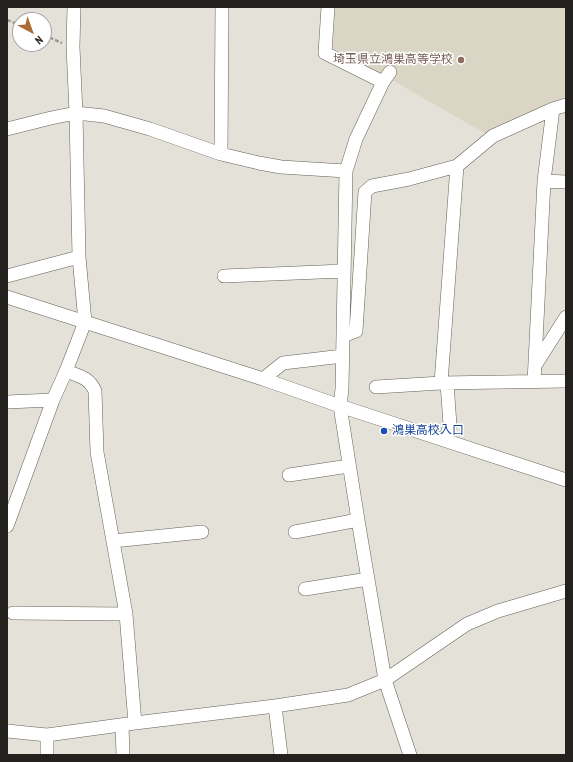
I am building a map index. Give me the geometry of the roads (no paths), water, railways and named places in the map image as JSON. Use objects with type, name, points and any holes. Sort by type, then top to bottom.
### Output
[{"type":"street","points":[[7,526],[53,400],[85,322],[79,257],[73,47],[74,7]]},
{"type":"street","points":[[221,154],[222,7]]},
{"type":"street","points":[[328,7],[325,53],[387,77],[356,138],[346,171],[343,356],[340,406],[386,680],[410,755]]},
{"type":"street","points":[[343,336],[356,331],[365,192],[372,186],[409,179],[457,166],[493,136],[553,109],[566,105]]},
{"type":"street","points":[[534,382],[544,181],[553,109]]},
{"type":"street","points":[[7,130],[76,113],[104,116],[150,129],[221,154],[281,167],[346,171]]},
{"type":"street","points":[[445,440],[450,425],[444,383],[457,166]]},
{"type":"street","points":[[544,181],[566,182]]},
{"type":"street","points":[[7,276],[79,257]]},
{"type":"street","points":[[224,276],[344,272]]},
{"type":"street","points":[[7,297],[262,379],[566,480]]},
{"type":"street","points":[[535,365],[566,317]]},
{"type":"street","points":[[262,379],[283,363],[343,356]]},
{"type":"street","points":[[66,371],[85,378],[92,383],[95,391],[98,452],[126,614],[135,723]]},
{"type":"street","points":[[376,387],[444,383],[566,381]]},
{"type":"street","points":[[7,402],[53,400]]},
{"type":"street","points":[[289,475],[349,466]]},
{"type":"street","points":[[295,532],[358,520]]},
{"type":"street","points":[[113,541],[202,532]]},
{"type":"street","points":[[305,589],[368,579]]},
{"type":"street","points":[[7,731],[47,735],[275,706],[348,694],[386,680],[467,624],[498,611],[566,591]]},
{"type":"street","points":[[13,613],[126,614]]},
{"type":"street","points":[[275,706],[281,755]]},
{"type":"street","points":[[122,725],[123,755]]},
{"type":"street","points":[[46,755],[47,735]]},
{"type":"place","name":"埼玉県立鴻巣高等学校","points":[[461,60]]},
{"type":"place","name":"鴻巣高校入口","points":[[384,431]]}]
